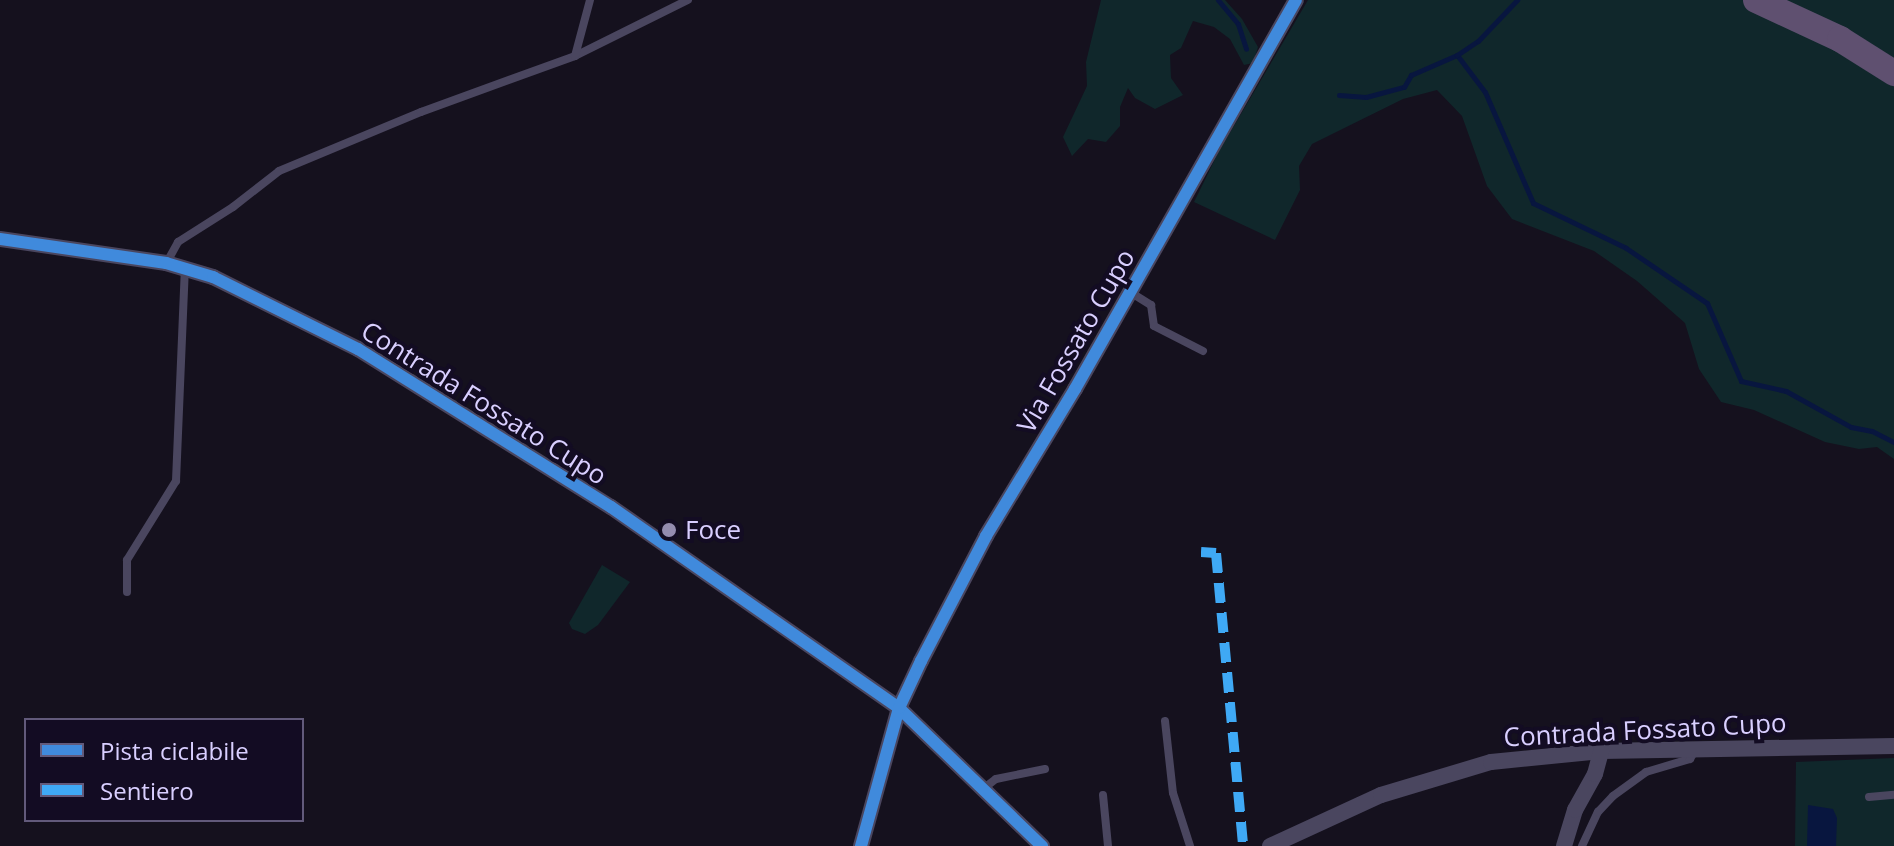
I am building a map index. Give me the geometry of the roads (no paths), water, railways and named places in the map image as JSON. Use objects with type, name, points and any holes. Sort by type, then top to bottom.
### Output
[{"type":"main road","points":[[1756,0],[1840,39],[1894,73]]},
{"type":"street","name":"Via Fossato Cupo","points":[[899,708],[986,536],[1130,292],[1296,0]]},
{"type":"street","name":"Contrada Fossato Cupo","points":[[0,239],[185,268],[213,277],[358,349],[611,507],[899,708],[1042,846]]},
{"type":"street","points":[[861,846],[899,708]]},
{"type":"street","name":"Contrada Fossato Cupo","points":[[1270,846],[1381,795],[1491,762],[1601,751],[1894,746]]},
{"type":"street","points":[[1564,846],[1575,810],[1595,774],[1601,751]]},
{"type":"lane","points":[[575,56],[590,0]]},
{"type":"lane","points":[[166,263],[178,242],[233,207],[279,171],[421,112],[575,56],[688,0]]},
{"type":"lane","points":[[127,592],[127,560],[176,481],[185,268]]},
{"type":"lane","points":[[1130,292],[1151,305],[1154,326],[1203,351]]},
{"type":"lane","points":[[1165,721],[1173,793],[1190,846]]},
{"type":"lane","points":[[1582,846],[1598,812],[1613,796],[1646,772],[1690,759],[1698,748]]},
{"type":"lane","points":[[983,789],[996,779],[1045,769]]},
{"type":"lane","points":[[1103,795],[1108,846]]},
{"type":"lane","points":[[1869,797],[1894,795]]},
{"type":"water","points":[[1808,805],[1833,809],[1837,818],[1836,846],[1807,846]]},
{"type":"waterway","points":[[1218,0],[1238,24],[1246,49]]},
{"type":"waterway","points":[[1339,95],[1366,97],[1404,87],[1411,75],[1457,55],[1478,41],[1517,0]]},
{"type":"waterway","points":[[1457,55],[1485,92],[1533,203],[1626,248],[1707,303],[1741,381],[1786,391],[1851,427],[1872,431],[1894,442]]},
{"type":"place","name":"Foce","points":[[669,530]]}]
